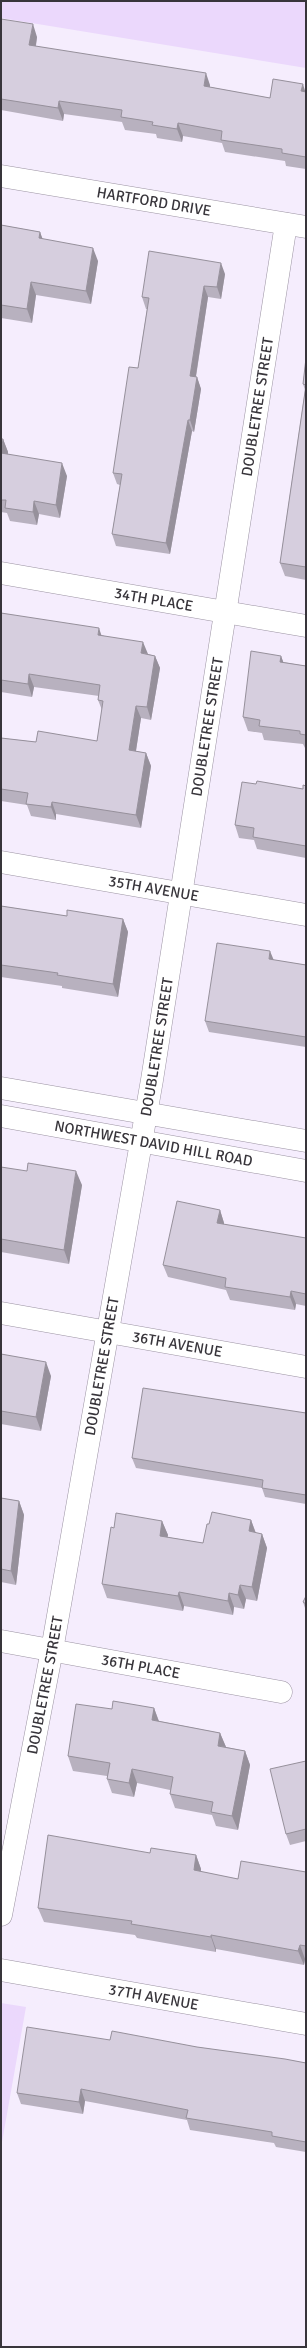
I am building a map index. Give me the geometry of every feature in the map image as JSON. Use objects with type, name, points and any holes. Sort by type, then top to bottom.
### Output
[{"type":"street","name":"HARTFORD DRIVE","points":[[1,176],[296,225]]},
{"type":"street","name":"DOUBLETREE STREET","points":[[1,1915],[52,1650],[109,1332],[182,894],[226,612],[296,225]]},
{"type":"street","name":"34TH PLACE","points":[[1,573],[306,626]]},
{"type":"street","name":"35TH AVENUE","points":[[1,862],[306,915]]},
{"type":"street","name":"NORTHWEST DAVID HILL ROAD","points":[[1,1088],[306,1141]]},
{"type":"street","name":"NORTHWEST DAVID HILL ROAD","points":[[1,1116],[306,1171]]},
{"type":"street","name":"36TH AVENUE","points":[[1,1313],[306,1367]]},
{"type":"street","name":"36TH PLACE","points":[[1,1641],[281,1692]]},
{"type":"street","name":"37TH AVENUE","points":[[1,1970],[306,2024]]},
{"type":"shaded area","points":[[1,1],[306,1],[306,68],[1,18]]},
{"type":"shaded area","points":[[1,2003],[26,2007],[2,2142],[1,2141]]},
{"type":"building","points":[[1,19],[33,24],[29,45],[206,73],[204,86],[270,98],[273,79],[303,84],[301,91],[306,92],[306,157],[282,153],[282,149],[221,140],[222,131],[178,123],[177,129],[152,125],[153,122],[121,117],[122,110],[59,101],[58,108],[1,99]]},
{"type":"building","points":[[1,225],[40,232],[39,238],[93,248],[86,291],[31,282],[27,309],[1,305]]},
{"type":"building","points":[[149,251],[221,263],[217,287],[204,286],[190,376],[197,377],[166,543],[112,534],[122,474],[113,473],[129,367],[138,368],[149,298],[142,297]]},
{"type":"building","points":[[306,358],[306,385],[303,384]]},
{"type":"building","points":[[306,385],[306,567],[280,563]]},
{"type":"building","points":[[1,439],[3,439],[1,453]]},
{"type":"building","points":[[1,453],[62,463],[56,505],[34,501],[33,512],[5,508],[6,500],[1,500]]},
{"type":"building","points":[[1,613],[99,628],[98,635],[143,642],[141,653],[155,656],[147,707],[136,706],[129,750],[146,753],[136,815],[52,802],[51,807],[26,804],[28,793],[1,789],[1,738],[36,742],[38,731],[97,741],[103,701],[98,700],[100,685],[29,674],[28,684],[1,680]]},
{"type":"building","points":[[251,651],[281,656],[280,662],[306,666],[306,735],[300,734],[300,731],[259,726],[260,720],[243,717]]},
{"type":"building","points":[[257,781],[303,789],[303,785],[306,786],[306,846],[253,837],[254,828],[235,825],[242,782],[256,784]]},
{"type":"building","points":[[1,906],[67,916],[67,910],[123,919],[113,984],[57,975],[58,973],[1,965]]},
{"type":"building","points":[[217,943],[270,951],[269,959],[306,965],[306,1037],[205,1021]]},
{"type":"building","points":[[28,1163],[76,1171],[64,1250],[1,1239],[1,1167],[27,1171]]},
{"type":"building","points":[[177,1201],[220,1210],[217,1223],[306,1238],[306,1294],[291,1291],[290,1297],[225,1287],[226,1278],[163,1265]]},
{"type":"building","points":[[1,1354],[46,1362],[36,1417],[1,1411]]},
{"type":"building","points":[[143,1388],[306,1413],[306,1495],[262,1488],[263,1480],[132,1458]]},
{"type":"building","points":[[1,1498],[19,1501],[11,1571],[1,1569]]},
{"type":"building","points":[[212,1512],[251,1520],[249,1531],[262,1534],[252,1587],[240,1585],[238,1595],[229,1593],[228,1601],[179,1592],[178,1596],[102,1584],[111,1527],[114,1528],[116,1513],[162,1521],[160,1536],[203,1543],[207,1524],[209,1524]]},
{"type":"building","points":[[306,1596],[306,1604],[303,1602]]},
{"type":"building","points":[[113,1701],[154,1708],[152,1720],[220,1733],[218,1746],[245,1751],[232,1816],[211,1812],[213,1802],[170,1794],[173,1777],[132,1769],[129,1783],[107,1779],[110,1763],[68,1756],[76,1704],[112,1709]]},
{"type":"building","points":[[306,1761],[306,1829],[286,1834],[270,1769]]},
{"type":"building","points":[[48,1835],[150,1853],[151,1848],[196,1855],[194,1870],[238,1879],[241,1861],[306,1872],[306,1946],[300,1945],[298,1951],[211,1935],[211,1937],[131,1924],[132,1921],[38,1908]]},
{"type":"building","points":[[27,2027],[110,2040],[112,2031],[197,2047],[306,2063],[306,2142],[272,2136],[272,2132],[186,2118],[188,2110],[81,2089],[79,2102],[17,2093]]}]
